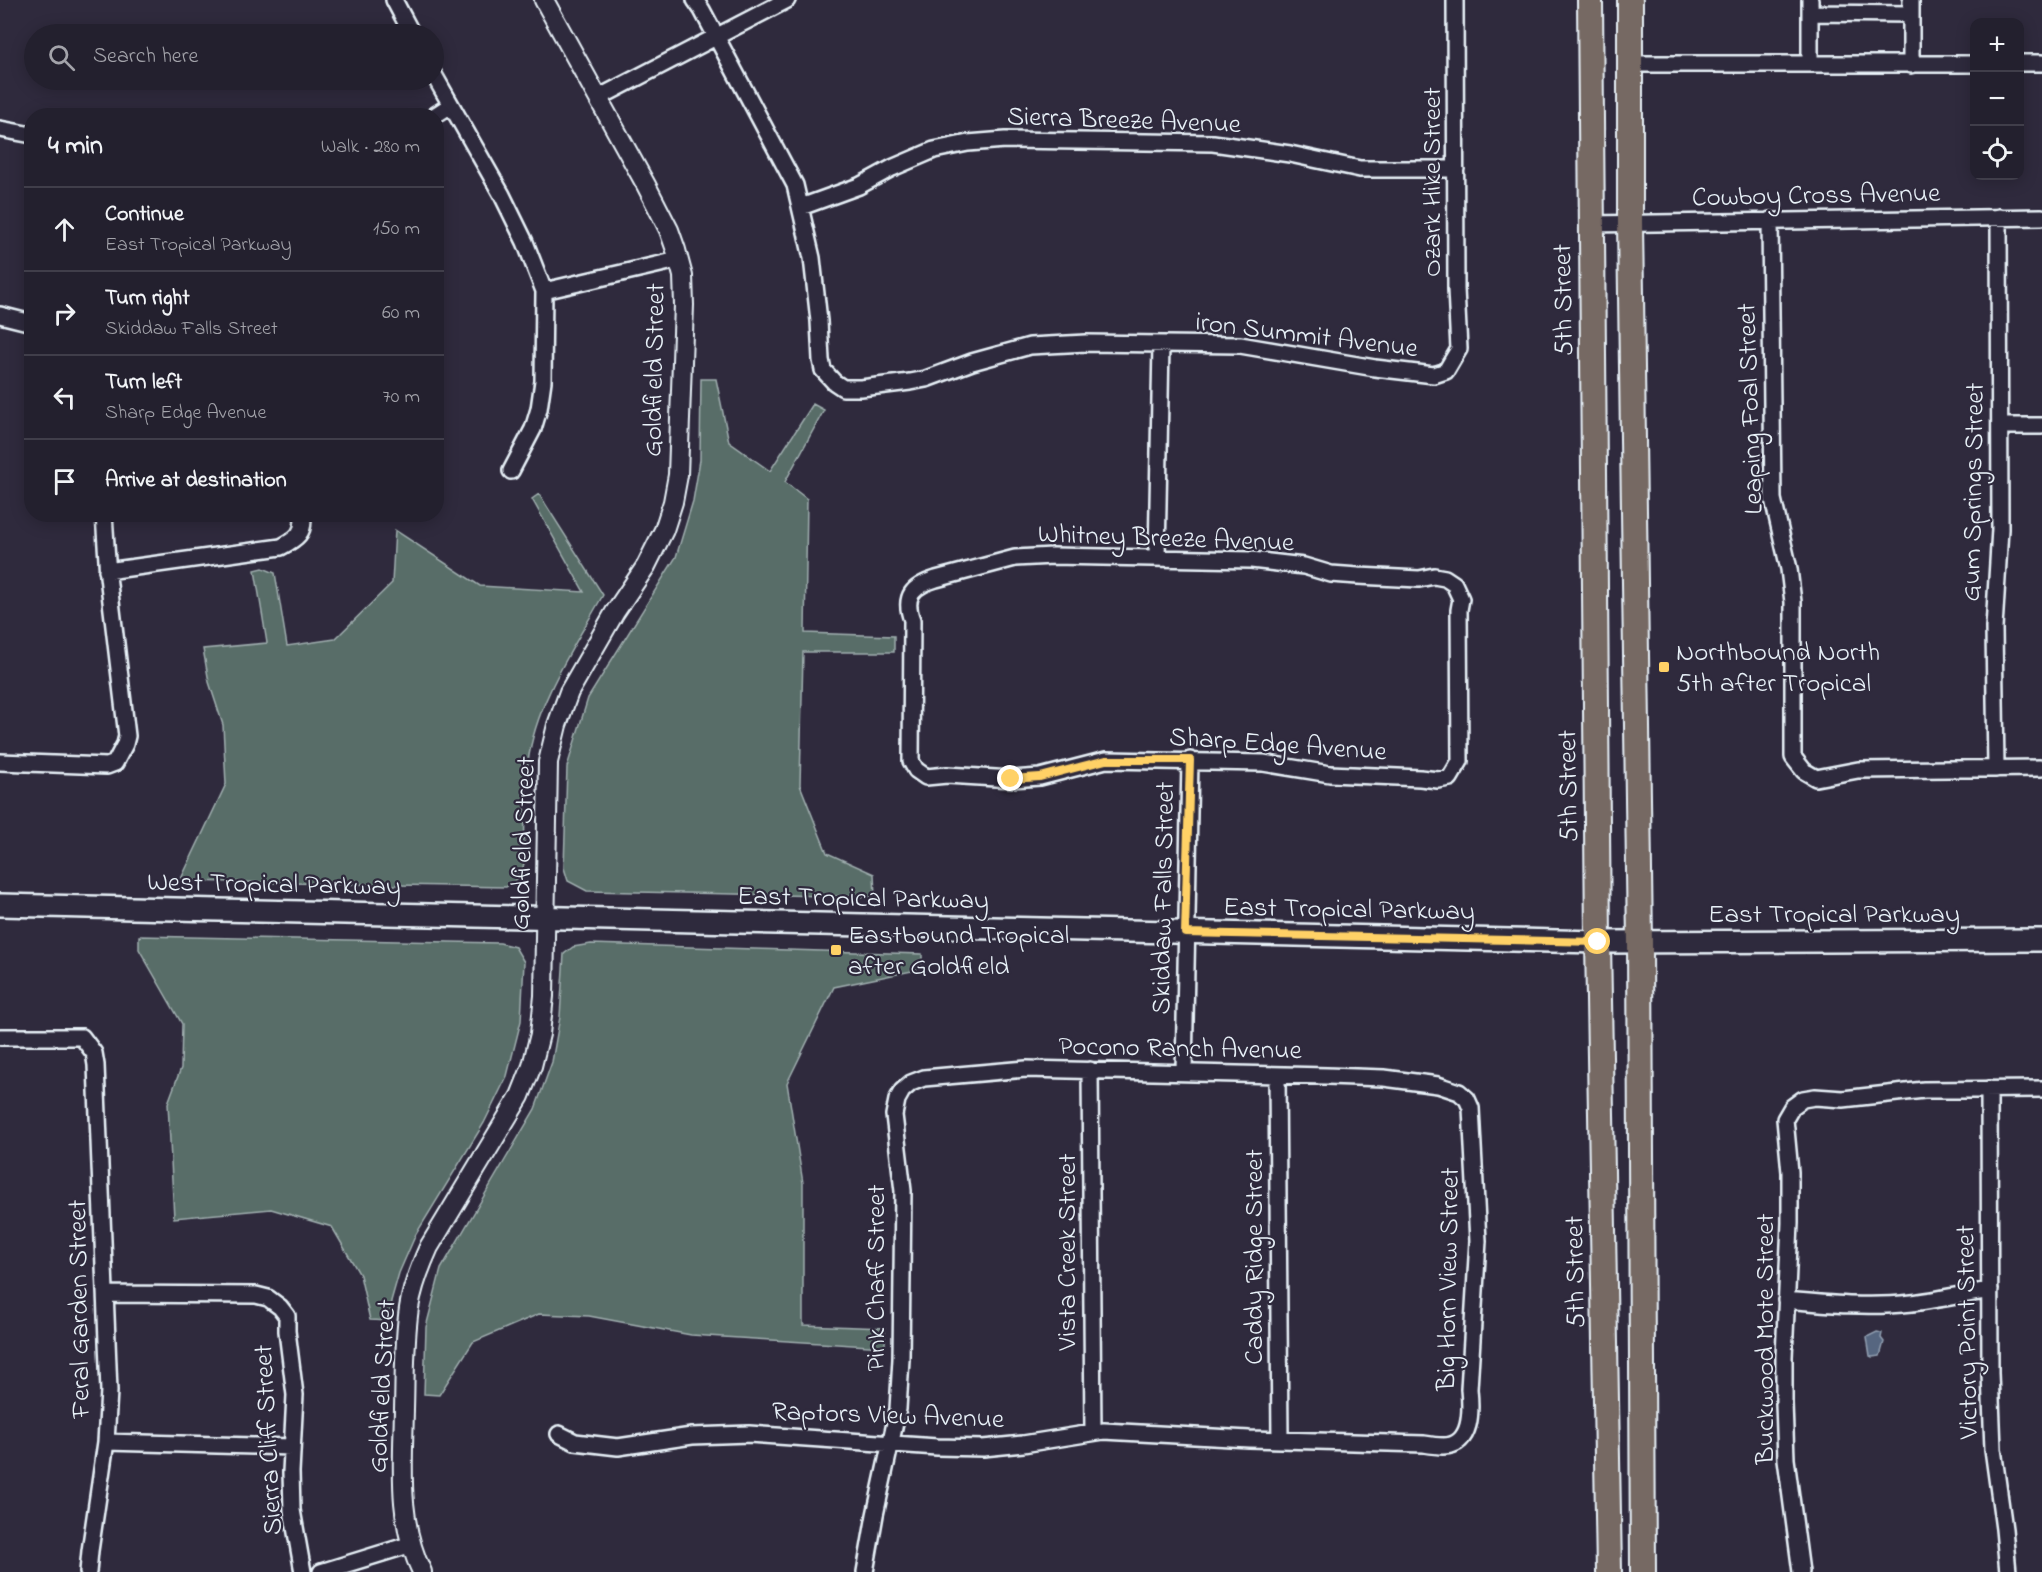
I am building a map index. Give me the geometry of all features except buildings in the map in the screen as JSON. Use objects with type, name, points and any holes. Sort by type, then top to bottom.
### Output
[{"type":"main road","name":"5th Street","points":[[1590,0],[1598,942],[1609,1572]]},
{"type":"main road","points":[[1630,0],[1630,223],[1640,942],[1644,1572]]},
{"type":"main road","name":"West Tropical Parkway","points":[[0,905],[546,918]]},
{"type":"main road","name":"East Tropical Parkway","points":[[546,918],[1598,942],[2042,940]]},
{"type":"street","points":[[394,0],[407,24]]},
{"type":"street","name":"Goldfield Street","points":[[422,1572],[407,1524],[403,1493],[405,1343],[409,1306],[417,1274],[429,1247],[520,1096],[532,1066],[540,1034],[544,996],[548,762],[557,725],[569,692],[615,612],[645,566],[664,530],[673,502],[678,475],[683,276],[669,230],[544,0]]},
{"type":"street","points":[[695,0],[795,185],[801,207]]},
{"type":"street","points":[[598,98],[787,0]]},
{"type":"street","name":"Ozark Hike Street","points":[[1452,362],[1459,349],[1456,289],[1455,0]]},
{"type":"street","points":[[1810,64],[1810,7],[1911,7],[1911,64]]},
{"type":"street","points":[[2024,63],[2042,63]]},
{"type":"street","points":[[1629,64],[1970,64]]},
{"type":"street","points":[[442,90],[502,195],[525,242],[544,291],[543,381],[538,409],[533,429],[511,471]]},
{"type":"street","points":[[444,110],[451,105]]},
{"type":"street","points":[[0,129],[24,134]]},
{"type":"street","name":"Sierra Breeze Avenue","points":[[801,207],[859,186],[892,168],[934,150],[968,143],[1005,140],[1213,143],[1290,154],[1359,169],[1456,169]]},
{"type":"street","name":"iron Summit Avenue","points":[[801,207],[812,258],[823,370],[843,388],[910,382],[1030,346],[1086,343],[1240,345],[1340,363],[1434,375],[1446,371],[1452,362]]},
{"type":"street","name":"Gum Springs Street","points":[[1996,769],[1994,628],[2000,529],[1999,217]]},
{"type":"street","name":"Cowboy Cross Avenue","points":[[1591,224],[2042,217]]},
{"type":"street","name":"Leaping Foal Street","points":[[1770,220],[1773,499],[1789,569],[1793,602],[1793,757],[1804,771],[1816,778],[1858,770],[1996,769]]},
{"type":"street","points":[[544,291],[678,260]]},
{"type":"street","points":[[0,315],[24,321]]},
{"type":"street","points":[[1157,558],[1161,344]]},
{"type":"street","points":[[2000,426],[2042,426]]},
{"type":"street","points":[[0,762],[107,766],[115,763],[125,744],[127,736],[107,571],[104,522]]},
{"type":"street","points":[[107,571],[281,547],[298,537],[303,530],[302,522]]},
{"type":"street","name":"Whitney Breeze Avenue","points":[[916,770],[911,761],[912,620],[908,610],[908,598],[915,589],[936,579],[1015,558],[1053,556],[1251,560],[1304,566],[1331,574],[1419,579],[1434,576],[1445,578],[1454,584],[1461,599],[1459,610],[1460,761],[1455,770]]},
{"type":"street","name":"Sharp Edge Avenue","points":[[916,770],[926,777],[947,775],[1011,779],[1040,777],[1106,760],[1190,760],[1263,763],[1330,774],[1438,780],[1450,778],[1455,770]]},
{"type":"street","name":"Skiddaw Falls Street","points":[[1184,1073],[1190,760]]},
{"type":"street","points":[[1996,769],[2042,768]]},
{"type":"street","name":"Feral Garden Street","points":[[0,1037],[82,1037],[94,1053],[96,1065],[109,1391],[106,1442],[88,1572]]},
{"type":"street","name":"Pocono Ranch Avenue","points":[[902,1091],[911,1083],[924,1078],[1026,1069],[1384,1078],[1438,1084],[1459,1092]]},
{"type":"street","name":"Vista Creek Street","points":[[1090,1070],[1093,1433]]},
{"type":"street","name":"Caddy Ridge Street","points":[[1277,1075],[1280,1440]]},
{"type":"street","points":[[1989,1089],[2042,1089]]},
{"type":"street","name":"Buckwood Mote Street","points":[[1800,1572],[1786,1448],[1784,1357],[1790,1172],[1785,1119],[1792,1107],[1803,1099],[1815,1097],[1843,1099],[1924,1090],[1989,1089]]},
{"type":"street","name":"Victory Point Street","points":[[1989,1089],[1993,1449],[2008,1572]]},
{"type":"street","name":"Pink Chaff Street","points":[[865,1572],[898,1409],[901,1359],[903,1191],[894,1115],[897,1100],[902,1091]]},
{"type":"street","name":"Big Horn View Street","points":[[1459,1092],[1467,1099],[1471,1108],[1478,1241],[1469,1389],[1471,1409],[1464,1435]]},
{"type":"street","points":[[1786,1300],[1825,1304],[1881,1305],[1913,1303],[1990,1290]]},
{"type":"street","name":"Sierra Cliff Street","points":[[106,1294],[256,1295],[268,1298],[280,1306],[287,1316],[295,1395],[292,1510],[303,1572]]},
{"type":"street","name":"Raptors View Avenue","points":[[559,1434],[575,1442],[618,1447],[658,1440],[720,1434],[749,1434],[983,1448],[1104,1431],[1280,1440],[1424,1444],[1445,1447],[1456,1444],[1464,1435]]},
{"type":"street","points":[[106,1442],[292,1447]]},
{"type":"street","points":[[321,1572],[412,1544]]},
{"type":"green space","points":[[701,379],[716,379],[729,442],[770,471],[813,404],[824,410],[785,482],[807,499],[805,633],[894,636],[894,652],[803,652],[800,785],[827,853],[874,874],[875,897],[587,891],[568,881],[564,868],[567,767],[588,698],[676,557],[693,501],[700,460]]},
{"type":"green space","points":[[539,494],[603,595],[558,676],[532,740],[527,774],[524,863],[521,876],[506,887],[180,881],[226,784],[223,725],[209,682],[203,649],[267,643],[255,570],[263,568],[275,573],[287,646],[335,639],[392,583],[395,530],[480,586],[584,592],[532,499]]},
{"type":"green space","points":[[139,936],[500,943],[515,947],[524,962],[521,1021],[507,1076],[484,1123],[416,1234],[399,1273],[391,1301],[390,1321],[370,1320],[360,1275],[332,1227],[271,1209],[174,1218],[168,1103],[181,1068],[182,1024],[139,949]]},
{"type":"green space","points":[[591,944],[922,954],[922,969],[834,987],[787,1083],[803,1183],[803,1325],[885,1328],[885,1347],[691,1335],[589,1316],[539,1314],[473,1342],[439,1395],[424,1394],[426,1327],[441,1269],[535,1109],[552,1062],[560,1017],[564,954],[573,947]]},
{"type":"water","points":[[1877,1332],[1882,1333],[1881,1338],[1884,1342],[1880,1356],[1872,1357],[1867,1337]]},
{"type":"place","name":"Northbound North 5th after Tropical","points":[[1664,667]]},
{"type":"place","name":"Eastbound Tropical after Goldfield","points":[[836,950]]},
{"type":"route","points":[[1011,779],[1040,777],[1106,760],[1190,760],[1185,933],[1598,942]]}]
